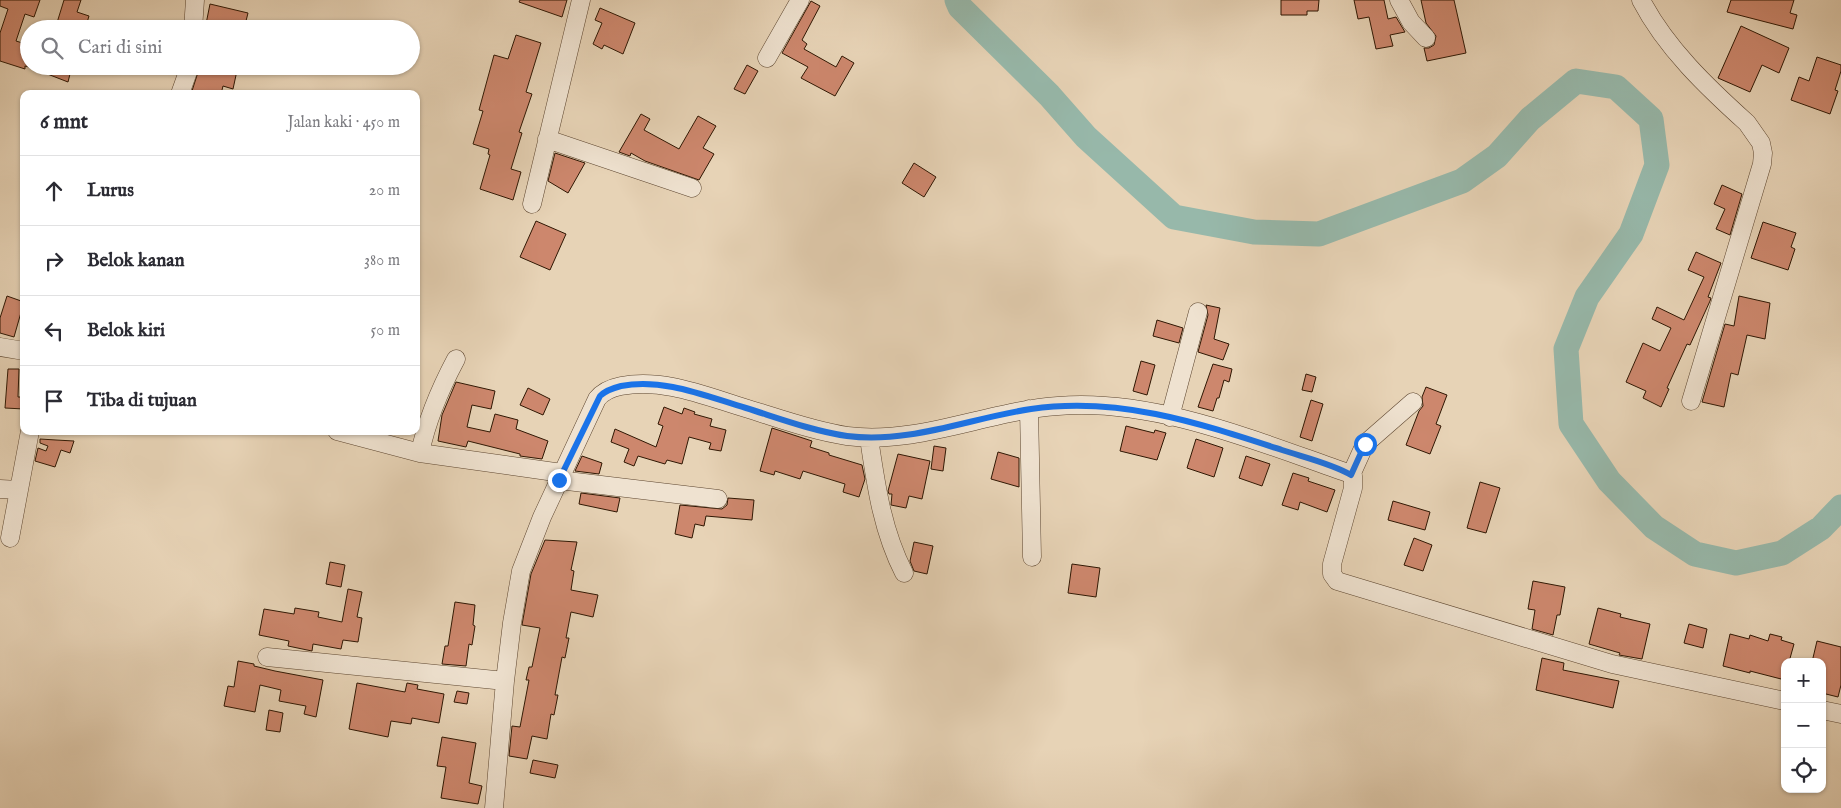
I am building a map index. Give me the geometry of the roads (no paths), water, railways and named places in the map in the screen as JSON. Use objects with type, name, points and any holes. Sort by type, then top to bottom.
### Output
[{"type":"street","points":[[194,20],[195,0]]},
{"type":"street","points":[[532,204],[581,0]]},
{"type":"street","points":[[767,58],[800,0]]},
{"type":"street","points":[[1398,0],[1411,22],[1426,38]]},
{"type":"street","points":[[1641,0],[1665,39],[1696,73],[1747,123],[1757,136],[1762,148],[1762,164],[1751,205],[1691,401]]},
{"type":"street","points":[[181,90],[187,75]]},
{"type":"street","points":[[547,139],[692,188]]},
{"type":"street","points":[[1170,417],[1198,312]]},
{"type":"street","points":[[0,347],[20,350]]},
{"type":"street","points":[[420,453],[437,398],[456,359]]},
{"type":"street","points":[[494,808],[505,681],[521,571],[561,477],[600,396],[610,389],[635,384],[669,386],[816,428],[845,435],[869,438],[958,425],[1029,409],[1092,405],[1134,410],[1206,425],[1351,475]]},
{"type":"street","points":[[1413,402],[1365,444],[1351,475],[1354,482],[1332,564],[1332,574],[1337,581],[1612,664],[1781,701]]},
{"type":"street","points":[[1029,409],[1032,557]]},
{"type":"street","points":[[10,538],[29,435]]},
{"type":"street","points":[[352,435],[420,453],[561,477],[718,499]]},
{"type":"street","points":[[869,438],[883,518],[895,556],[904,573]]},
{"type":"street","points":[[0,489],[19,490]]},
{"type":"street","points":[[267,657],[505,681]]},
{"type":"street","points":[[1826,711],[1841,714]]},
{"type":"waterway","points":[[957,0],[960,7],[1049,95],[1086,137],[1174,217],[1254,232],[1319,234],[1462,181],[1497,156],[1530,119],[1576,81],[1616,87],[1651,119],[1657,165],[1631,234],[1587,297],[1566,349],[1571,424],[1609,481],[1654,527],[1695,554],[1736,563],[1782,553],[1821,528],[1841,507]]}]
